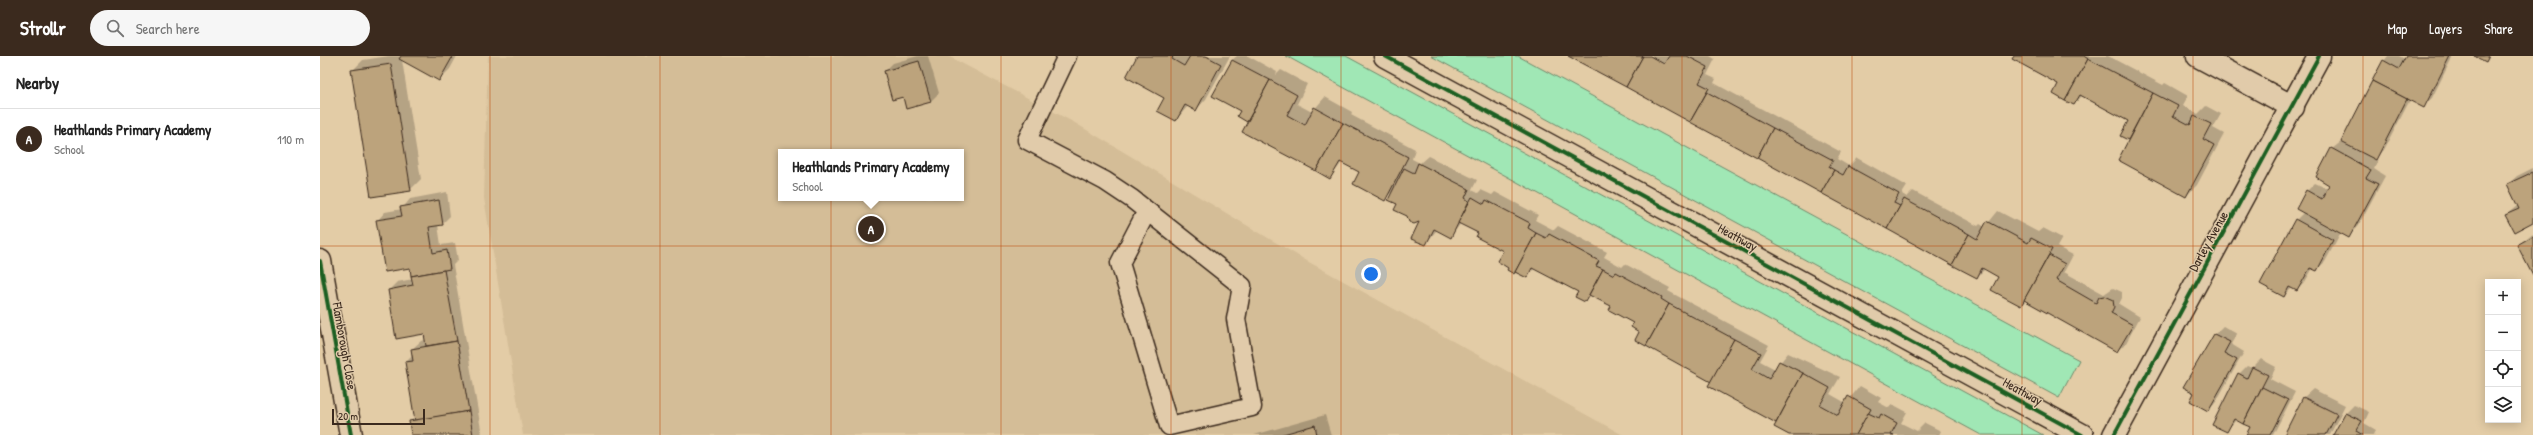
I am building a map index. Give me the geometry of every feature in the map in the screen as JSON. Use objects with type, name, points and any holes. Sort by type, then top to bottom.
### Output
[{"type":"street","name":"Heathway","points":[[1385,56],[2082,435]]},
{"type":"street","points":[[2198,56],[2293,107]]},
{"type":"street","name":"Darley Avenue","points":[[2114,435],[2293,107],[2319,56]]},
{"type":"street","name":"Flamborough Close","points":[[320,260],[350,435]]},
{"type":"lane","points":[[1067,56],[1027,140],[1105,181],[1147,211],[1242,286],[1236,319],[1252,407],[1169,426],[1120,263],[1147,211]]},
{"type":"shaded area","points":[[488,56],[948,56],[1075,123],[1307,261],[1623,435],[523,435],[484,198]]},
{"type":"green space","points":[[1286,56],[1346,56],[2043,435],[1981,435]]},
{"type":"green space","points":[[1431,56],[1518,56],[2079,360],[2059,398]]},
{"type":"building","points":[[401,56],[453,56],[439,81],[399,59]]},
{"type":"building","points":[[1137,56],[1173,56],[1172,59],[1184,66],[1190,56],[1206,56],[1221,64],[1196,111],[1185,105],[1176,121],[1157,111],[1164,98],[1126,77]]},
{"type":"building","points":[[1568,56],[1643,56],[1626,87]]},
{"type":"building","points":[[1643,56],[1650,56],[1664,64],[1669,56],[1687,56],[1708,67],[1699,83],[1709,88],[1690,122],[1626,87]]},
{"type":"building","points":[[2014,56],[2084,56],[2088,59],[2065,101],[2053,94],[2058,84],[2012,59]]},
{"type":"building","points":[[2406,56],[2450,56],[2424,108],[2372,81],[2383,60],[2399,69]]},
{"type":"building","points":[[2474,56],[2489,56],[2486,62]]},
{"type":"building","points":[[2088,59],[2153,93],[2128,140],[2120,136],[2128,121],[2080,95],[2074,105],[2065,101]]},
{"type":"building","points":[[1232,60],[1270,80],[1247,122],[1237,116],[1240,111],[1212,96]]},
{"type":"building","points":[[919,61],[931,102],[906,109],[903,97],[892,100],[884,71]]},
{"type":"building","points":[[391,64],[411,191],[371,197],[351,70]]},
{"type":"building","points":[[1270,80],[1297,95],[1287,115],[1305,125],[1314,107],[1343,123],[1316,171],[1242,132]]},
{"type":"building","points":[[2372,81],[2407,99],[2376,160],[2341,142]]},
{"type":"building","points":[[1707,92],[1773,128],[1757,158],[1690,122]]},
{"type":"building","points":[[2153,93],[2178,106],[2173,116],[2190,125],[2194,116],[2211,124],[2203,139],[2214,145],[2186,197],[2118,160]]},
{"type":"building","points":[[1343,123],[1408,157],[1385,201],[1353,184],[1359,172],[1340,162],[1330,179],[1316,171]]},
{"type":"building","points":[[1773,128],[1833,160],[1829,167],[1834,170],[1821,193],[1757,158]]},
{"type":"building","points":[[2331,148],[2371,170],[2366,178],[2378,184],[2349,238],[2296,209],[2306,190],[2322,199],[2329,185],[2316,177]]},
{"type":"building","points":[[1418,163],[1469,189],[1465,198],[1469,201],[1451,238],[1434,229],[1426,245],[1411,239],[1419,222],[1414,224],[1409,222],[1407,216],[1394,210],[1397,204],[1388,200],[1404,168],[1414,173]]},
{"type":"building","points":[[1848,166],[1899,194],[1894,203],[1900,206],[1887,229],[1821,193],[1834,170],[1843,175]]},
{"type":"building","points":[[2533,172],[2533,222],[2514,232],[2505,215],[2519,209],[2507,184]]},
{"type":"building","points":[[1472,197],[1484,204],[1486,200],[1530,223],[1528,228],[1536,233],[1514,274],[1497,261],[1503,251],[1476,237],[1478,233],[1458,223]]},
{"type":"building","points":[[1904,199],[1969,234],[1952,265],[1887,229]]},
{"type":"building","points":[[439,200],[443,225],[429,227],[433,253],[447,250],[450,269],[411,276],[410,268],[385,272],[376,220],[402,216],[400,207]]},
{"type":"building","points":[[2295,219],[2333,240],[2317,271],[2310,268],[2297,291],[2289,287],[2284,297],[2260,284]]},
{"type":"building","points":[[1987,221],[2028,243],[2031,238],[2052,249],[2021,306],[1991,290],[1998,277],[1982,268],[1977,278],[1952,265],[1969,234],[1977,239]]},
{"type":"building","points":[[1536,233],[1546,238],[1549,234],[1599,261],[1596,266],[1603,269],[1585,302],[1575,297],[1578,292],[1532,268],[1527,278],[1515,272]]},
{"type":"building","points":[[2533,236],[2533,276],[2517,245]]},
{"type":"building","points":[[2049,255],[2065,264],[2056,280],[2096,303],[2099,297],[2104,296],[2113,300],[2114,307],[2111,313],[2133,325],[2117,352],[2024,300]]},
{"type":"building","points":[[1603,269],[1614,275],[1616,272],[1662,297],[1661,299],[1669,304],[1646,346],[1635,340],[1639,332],[1631,327],[1633,323],[1609,310],[1611,306],[1589,295]]},
{"type":"building","points":[[444,270],[457,341],[426,346],[424,334],[396,339],[388,290],[413,285],[411,276]]},
{"type":"building","points":[[1669,304],[1734,339],[1711,382],[1646,346]]},
{"type":"building","points":[[2214,334],[2230,342],[2224,353],[2237,360],[2208,411],[2190,401],[2194,393],[2183,387]]},
{"type":"building","points":[[1734,339],[1761,353],[1752,369],[1769,379],[1779,361],[1803,373],[1776,423],[1708,386]]},
{"type":"building","points":[[457,341],[469,411],[415,421],[405,362],[413,361],[411,349]]},
{"type":"building","points":[[2252,367],[2268,375],[2243,424],[2234,419],[2227,432],[2212,425],[2238,373],[2247,378]]},
{"type":"building","points":[[1803,373],[1830,388],[1820,405],[1838,415],[1848,396],[1871,409],[1856,435],[1789,435],[1774,427]]},
{"type":"building","points":[[2262,387],[2288,400],[2270,435],[2246,435],[2250,427],[2243,424]]},
{"type":"building","points":[[2303,397],[2337,414],[2326,435],[2284,435]]},
{"type":"building","points":[[469,411],[473,435],[411,435],[409,421]]},
{"type":"building","points":[[1868,413],[1879,418],[1881,414],[1897,423],[1891,434],[1894,435],[1856,435]]},
{"type":"building","points":[[2345,413],[2362,421],[2356,431],[2363,435],[2333,435]]},
{"type":"building","points":[[1315,425],[1317,435],[1280,435]]},
{"type":"cycle path","points":[[1385,56],[2082,435]]},
{"type":"cycle path","points":[[2114,435],[2319,56]]},
{"type":"cycle path","points":[[320,261],[351,435]]},
{"type":"place","name":"Heathlands Primary Academy","points":[[871,229]]}]
